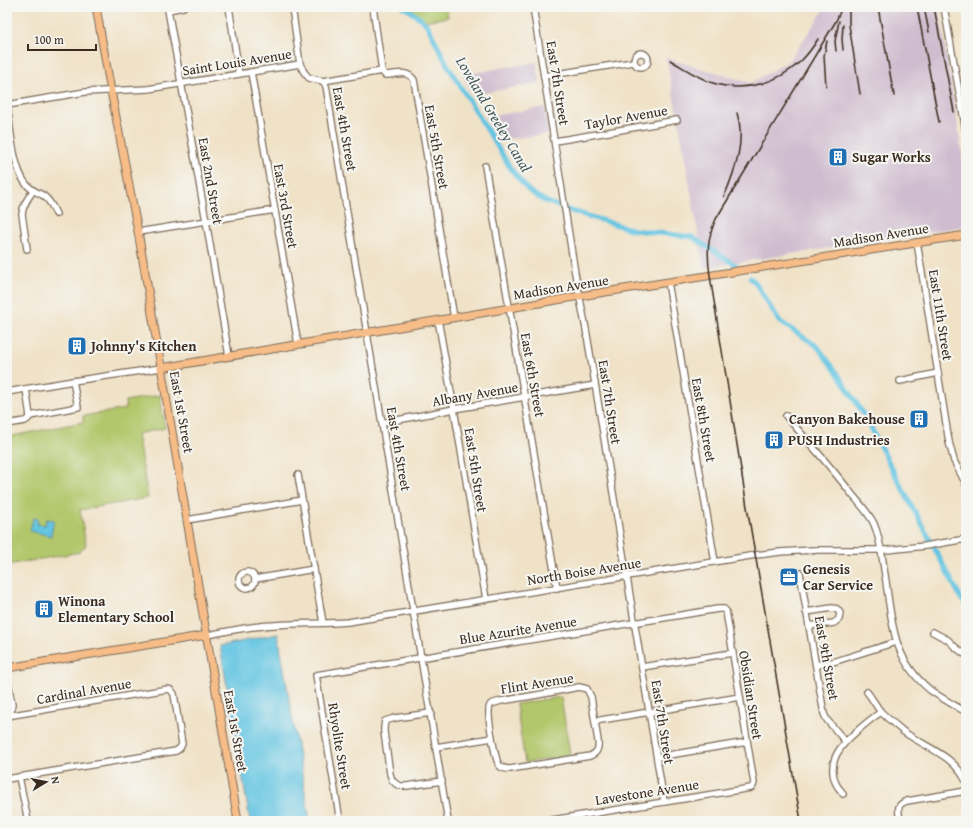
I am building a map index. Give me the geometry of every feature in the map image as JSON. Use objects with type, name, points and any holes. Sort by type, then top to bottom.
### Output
[{"type":"main road","name":"East 1st Street","points":[[96,7],[138,232],[238,821]]},
{"type":"main road","name":"Madison Avenue","points":[[161,368],[580,296],[966,235]]},
{"type":"main road","points":[[7,668],[207,635]]},
{"type":"street","name":"East 2nd Street","points":[[183,7],[168,10],[229,356]]},
{"type":"street","points":[[229,7],[239,74]]},
{"type":"street","points":[[292,7],[300,64]]},
{"type":"street","points":[[323,81],[382,71],[373,7]]},
{"type":"street","name":"East 7th Street","points":[[534,7],[564,201],[664,802]]},
{"type":"street","points":[[944,7],[966,131]]},
{"type":"street","points":[[544,76],[633,62]]},
{"type":"street","name":"Saint Louis Avenue","points":[[8,105],[84,92],[148,88],[300,64],[309,78],[323,81]]},
{"type":"street","name":"East 5th Street","points":[[382,71],[385,75],[406,73],[411,75],[414,80],[454,318]]},
{"type":"street","name":"East 3rd Street","points":[[251,72],[298,344]]},
{"type":"street","name":"East 4th Street","points":[[323,81],[326,86],[422,657],[448,821]]},
{"type":"street","points":[[8,105],[18,168],[24,180],[33,191],[43,195],[48,200],[56,214]]},
{"type":"street","name":"Taylor Avenue","points":[[555,141],[677,120]]},
{"type":"street","name":"East 6th Street","points":[[485,166],[557,588]]},
{"type":"street","points":[[27,249],[22,214],[24,205],[33,191]]},
{"type":"street","points":[[138,232],[275,210]]},
{"type":"street","name":"East 11th Street","points":[[917,242],[952,457],[966,484]]},
{"type":"street","name":"East 8th Street","points":[[668,282],[716,562]]},
{"type":"street","name":"East 5th Street","points":[[437,321],[454,409],[486,599]]},
{"type":"street","points":[[7,392],[161,368]]},
{"type":"street","points":[[900,381],[938,373]]},
{"type":"street","points":[[7,424],[26,420],[30,416],[78,407],[73,381]]},
{"type":"street","name":"Albany Avenue","points":[[382,423],[595,385]]},
{"type":"street","points":[[26,389],[30,416]]},
{"type":"street","points":[[786,416],[844,484],[874,523],[881,550],[894,634],[905,661],[910,669],[930,690],[966,712]]},
{"type":"street","points":[[298,475],[323,624]]},
{"type":"street","points":[[187,520],[302,500]]},
{"type":"street","name":"North Boise Avenue","points":[[207,635],[259,626],[348,622],[780,552],[896,549],[966,539]]},
{"type":"street","points":[[255,579],[314,569]]},
{"type":"street","name":"East 9th Street","points":[[800,573],[824,714],[827,720],[846,741]]},
{"type":"street","name":"Blue Azurite Avenue","points":[[316,675],[721,608],[724,609]]},
{"type":"street","points":[[806,612],[832,608],[837,609],[840,613],[839,619],[834,623],[809,626]]},
{"type":"street","name":"Obsidian Street","points":[[724,609],[726,611],[754,783],[753,786]]},
{"type":"street","points":[[933,632],[948,640],[966,655]]},
{"type":"street","points":[[816,665],[833,662],[896,642]]},
{"type":"street","points":[[642,667],[732,653]]},
{"type":"street","name":"Rhyolite Street","points":[[316,675],[340,821]]},
{"type":"street","points":[[7,677],[12,705],[8,714]]},
{"type":"street","name":"Flint Avenue","points":[[492,738],[489,715],[491,704],[579,687],[587,689],[591,697],[595,721]]},
{"type":"street","name":"Cardinal Avenue","points":[[8,714],[166,689],[171,690],[174,694],[182,744],[180,748],[176,750],[20,777]]},
{"type":"street","points":[[867,692],[881,712],[904,732],[946,757],[954,764],[966,781]]},
{"type":"street","points":[[436,747],[492,738],[496,759],[501,767],[505,769],[549,763],[594,755],[599,745],[595,721],[740,697]]},
{"type":"street","points":[[843,794],[835,782],[833,763],[836,755],[846,741],[881,712]]},
{"type":"street","points":[[431,713],[395,718],[385,721],[384,732],[390,774],[392,780],[401,786],[442,781]]},
{"type":"street","points":[[656,757],[747,742]]},
{"type":"street","points":[[7,779],[20,777],[28,821]]},
{"type":"street","name":"Lavestone Avenue","points":[[546,821],[751,788],[753,786]]},
{"type":"street","points":[[900,821],[898,809],[902,802],[966,791]]},
{"type":"shaded area","points":[[825,7],[939,7],[966,177],[966,226],[704,268],[679,123],[666,58],[751,83],[789,61]]},
{"type":"shaded area","points":[[536,62],[540,83],[472,95],[463,75],[495,69]]},
{"type":"shaded area","points":[[545,107],[549,134],[499,140],[485,117]]},
{"type":"green space","points":[[409,7],[446,7],[448,17],[426,21]]},
{"type":"green space","points":[[160,395],[165,428],[137,434],[148,498],[80,510],[86,545],[80,552],[7,565],[7,437],[83,422],[83,416],[126,409],[125,401]]},
{"type":"green space","points":[[561,697],[570,755],[525,763],[516,704]]},
{"type":"water","points":[[33,518],[38,519],[37,524],[45,525],[46,519],[54,520],[51,536],[30,531]]},
{"type":"water","points":[[278,634],[310,821],[250,821],[220,646]]},
{"type":"waterway","name":"Loveland Greeley Canal","points":[[403,7],[427,25],[448,66],[511,169],[528,190],[545,201],[571,211],[634,230],[692,237],[737,266]]},
{"type":"waterway","name":"Loveland Greeley Canal","points":[[750,278],[755,282],[779,321],[817,346],[838,374],[866,418],[966,605]]},
{"type":"railway","points":[[801,821],[747,507],[710,276],[708,247],[716,219],[836,21],[842,7]]},
{"type":"railway","points":[[849,7],[849,25],[860,94]]},
{"type":"railway","points":[[878,7],[894,96]]},
{"type":"railway","points":[[917,7],[939,122]]},
{"type":"railway","points":[[924,7],[929,32]]},
{"type":"railway","points":[[934,7],[954,112]]},
{"type":"railway","points":[[836,51],[835,41],[839,21]]},
{"type":"railway","points":[[843,25],[843,50]]},
{"type":"railway","points":[[670,60],[707,81],[725,86],[748,86],[771,80],[792,69],[806,56],[818,39]]},
{"type":"railway","points":[[826,86],[824,56],[827,41]]},
{"type":"railway","points":[[724,197],[732,177],[740,145],[737,113]]},
{"type":"place","name":"Sugar Works","points":[[838,157]]},
{"type":"place","name":"Johnny's Kitchen","points":[[77,346]]},
{"type":"place","name":"Canyon Bakehouse","points":[[919,419]]},
{"type":"place","name":"PUSH Industries","points":[[774,440]]},
{"type":"place","name":"Genesis Car Service","points":[[789,577]]},
{"type":"place","name":"Winona Elementary School","points":[[44,609]]}]
